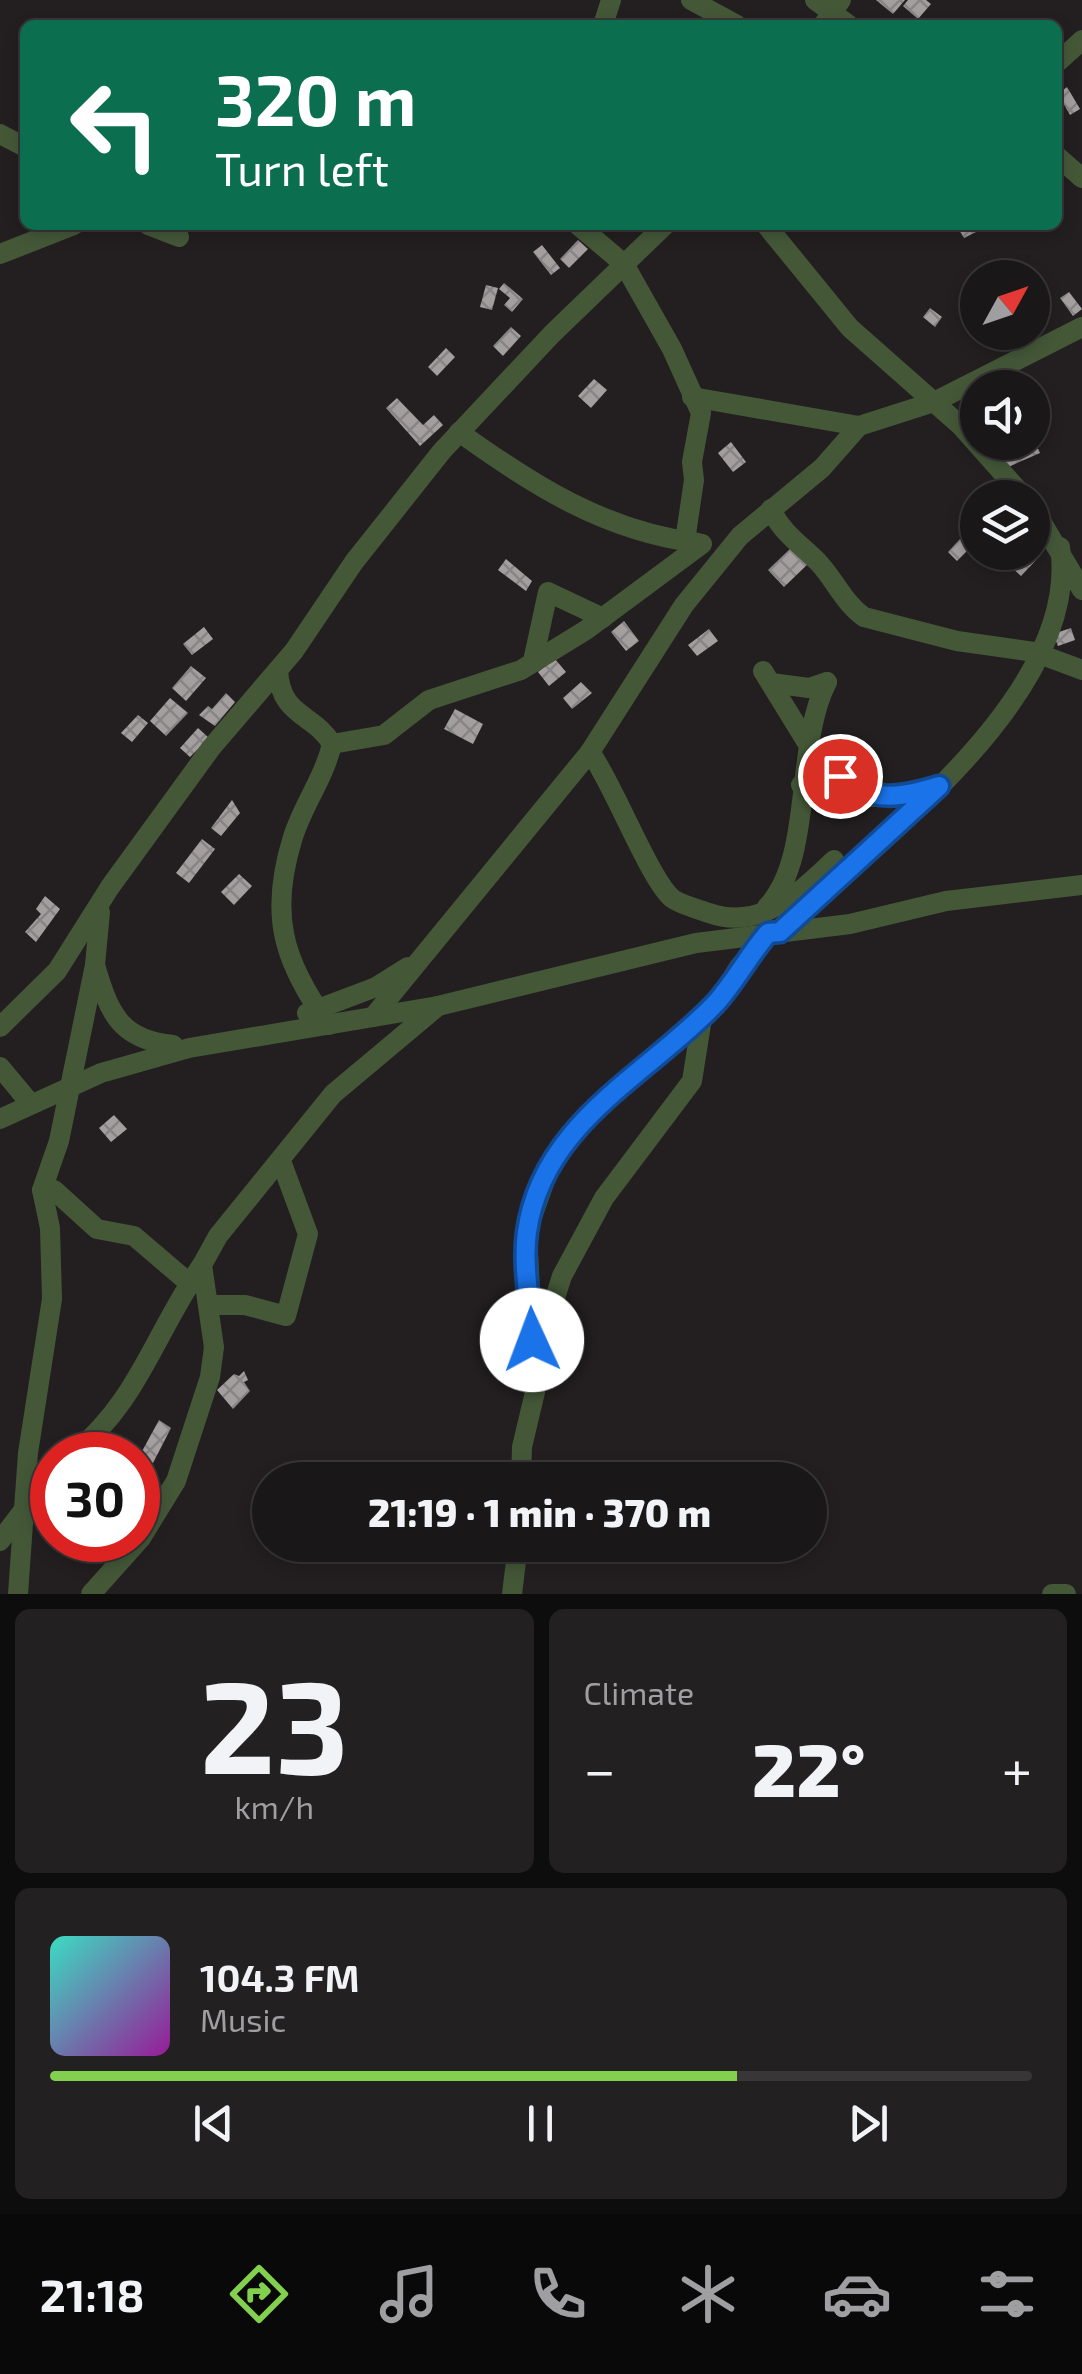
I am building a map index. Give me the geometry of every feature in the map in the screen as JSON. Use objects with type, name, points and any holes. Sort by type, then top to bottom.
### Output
[{"type":"street","points":[[691,0],[728,20]]},
{"type":"street","points":[[1062,58],[1082,40]]},
{"type":"street","points":[[1062,160],[1082,178]]},
{"type":"street","points":[[0,254],[61,230]]},
{"type":"street","points":[[161,230],[179,237]]},
{"type":"street","points":[[584,230],[624,264],[672,349],[702,413],[692,462],[694,542]]},
{"type":"street","points":[[0,1027],[57,971],[211,748],[278,670],[354,562],[459,432],[659,230]]},
{"type":"street","points":[[770,230],[850,328],[934,402],[1008,480]]},
{"type":"street","points":[[692,397],[859,426],[934,402],[1082,327]]},
{"type":"street","points":[[373,1017],[590,752],[684,605],[740,536],[822,468],[859,426]]},
{"type":"street","points":[[459,432],[564,502],[633,532],[694,542],[740,536]]},
{"type":"street","points":[[771,509],[777,523],[816,560],[851,608],[864,616],[957,642],[1014,647],[1082,670]]},
{"type":"street","points":[[1050,532],[1082,591]]},
{"type":"street","points":[[332,744],[384,735],[429,700],[506,676],[534,662],[603,618],[694,542]]},
{"type":"street","points":[[768,928],[987,742],[1045,656],[1048,632],[1066,578],[1060,547]]},
{"type":"street","points":[[1082,567],[1082,591]]},
{"type":"street","points":[[534,662],[548,592],[603,618]]},
{"type":"street","points":[[278,670],[279,687],[289,706],[332,744]]},
{"type":"street","points":[[768,928],[772,903],[790,868],[801,785],[808,743],[815,704],[826,682],[808,688],[767,677],[808,743],[822,767],[864,794]]},
{"type":"street","points":[[323,1017],[286,952],[278,904],[292,839],[327,768],[332,744]]},
{"type":"street","points":[[590,752],[612,784],[633,832],[671,898],[730,920],[768,928]]},
{"type":"street","points":[[801,785],[833,796],[902,797],[939,786]]},
{"type":"street","points":[[522,1462],[535,1392],[527,1231],[554,1156],[628,1078],[702,1018],[782,903],[834,860]]},
{"type":"street","points":[[323,1017],[373,1017],[438,1006],[768,928],[850,924],[946,901],[1082,885]]},
{"type":"street","points":[[18,1594],[21,1509],[52,1299],[50,1228],[42,1190],[59,1140],[95,965],[100,904]]},
{"type":"street","points":[[0,1119],[130,1062],[323,1017],[376,987],[429,949]]},
{"type":"street","points":[[95,965],[115,1016],[130,1034],[142,1041],[193,1047]]},
{"type":"street","points":[[95,1432],[127,1400],[196,1274],[244,1200],[281,1161],[333,1094],[438,1006]]},
{"type":"street","points":[[535,1365],[562,1276],[604,1198],[692,1081],[702,1018]]},
{"type":"street","points":[[0,1067],[30,1103]]},
{"type":"street","points":[[210,1305],[245,1305],[286,1316],[308,1234],[281,1161]]},
{"type":"street","points":[[42,1190],[54,1190],[97,1229],[134,1236],[196,1274],[210,1305],[214,1348],[210,1377],[176,1480],[141,1538],[92,1594]]},
{"type":"street","points":[[0,1541],[30,1499]]},
{"type":"street","points":[[512,1594],[516,1562]]},
{"type":"street","points":[[1052,1594],[1066,1594]]},
{"type":"building","points":[[876,0],[905,0],[893,14]]},
{"type":"building","points":[[908,0],[926,0],[931,4],[918,19],[903,6]]},
{"type":"building","points":[[1067,87],[1080,109],[1070,115],[1062,101],[1062,91]]},
{"type":"building","points":[[959,230],[980,230],[964,238]]},
{"type":"building","points":[[578,240],[588,249],[569,268],[560,259]]},
{"type":"building","points":[[542,245],[560,268],[551,275],[533,252]]},
{"type":"building","points":[[504,283],[523,299],[512,312],[504,305],[510,298],[499,289]]},
{"type":"building","points":[[486,285],[498,288],[492,310],[480,307]]},
{"type":"building","points":[[1069,292],[1082,309],[1073,316],[1060,298]]},
{"type":"building","points":[[930,308],[942,317],[935,327],[923,317]]},
{"type":"building","points":[[511,327],[521,336],[503,356],[493,346]]},
{"type":"building","points":[[446,348],[455,357],[437,376],[428,367]]},
{"type":"building","points":[[594,379],[607,390],[591,408],[578,396]]},
{"type":"building","points":[[397,398],[423,425],[434,415],[443,425],[420,446],[386,408]]},
{"type":"building","points":[[731,442],[746,462],[733,472],[718,453]]},
{"type":"building","points":[[1002,460],[1024,460],[1006,468]]},
{"type":"building","points":[[960,539],[960,558],[957,561],[948,552]]},
{"type":"building","points":[[792,547],[809,563],[784,587],[768,570]]},
{"type":"building","points":[[506,559],[532,581],[526,591],[498,570]]},
{"type":"building","points":[[624,621],[639,641],[626,651],[611,632]]},
{"type":"building","points":[[204,627],[213,639],[192,655],[183,644]]},
{"type":"building","points":[[1071,628],[1075,640],[1058,646],[1053,634]]},
{"type":"building","points":[[709,629],[718,641],[697,656],[688,645]]},
{"type":"building","points":[[555,659],[566,672],[549,686],[538,672]]},
{"type":"building","points":[[191,666],[206,678],[186,701],[172,688]]},
{"type":"building","points":[[581,682],[592,693],[572,709],[563,698]]},
{"type":"building","points":[[226,693],[235,702],[215,726],[199,715],[208,706],[212,709]]},
{"type":"building","points":[[170,698],[188,713],[166,736],[150,721]]},
{"type":"building","points":[[455,709],[483,724],[473,744],[444,729]]},
{"type":"building","points":[[138,715],[148,723],[132,742],[121,733]]},
{"type":"building","points":[[198,728],[209,738],[190,757],[180,748]]},
{"type":"building","points":[[232,800],[240,813],[221,836],[211,828]]},
{"type":"building","points":[[202,839],[215,849],[189,883],[176,873]]},
{"type":"building","points":[[239,874],[252,886],[234,905],[221,892]]},
{"type":"building","points":[[45,896],[60,909],[36,942],[25,932],[41,914],[36,909]]},
{"type":"building","points":[[114,1115],[127,1129],[111,1142],[99,1128]]},
{"type":"building","points":[[244,1371],[248,1380],[244,1382],[250,1391],[233,1409],[217,1390],[234,1374],[239,1376]]},
{"type":"building","points":[[159,1420],[171,1428],[160,1449],[160,1432],[152,1432]]},
{"type":"route","points":[[532,1340],[527,1231],[554,1156],[571,1133],[628,1078],[718,1002],[739,966],[768,933],[780,932],[939,786],[902,797],[883,797],[864,794],[840,776]]}]
